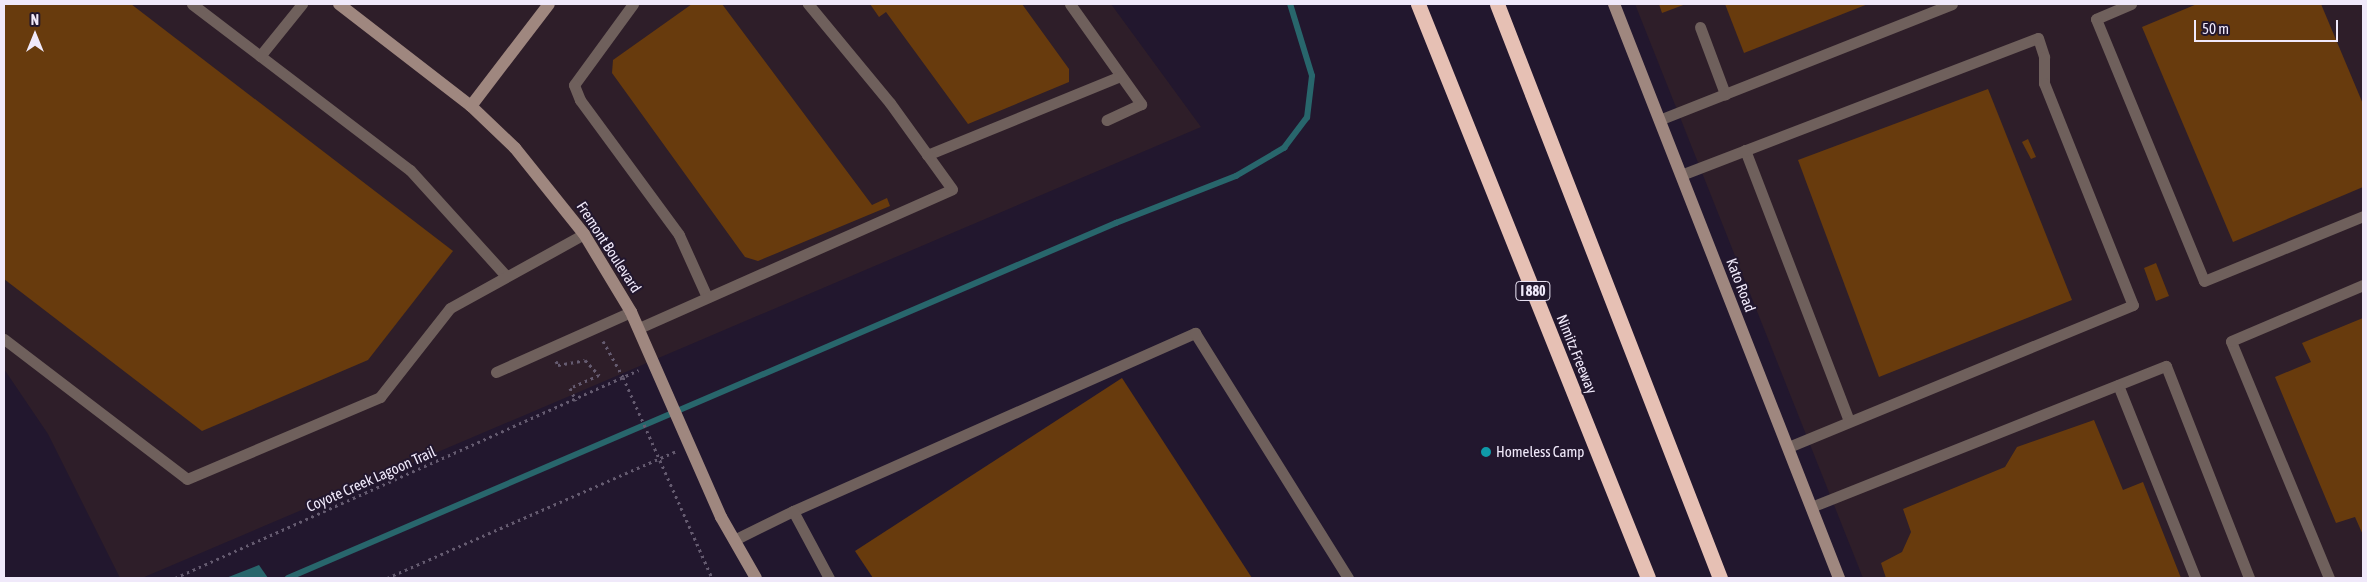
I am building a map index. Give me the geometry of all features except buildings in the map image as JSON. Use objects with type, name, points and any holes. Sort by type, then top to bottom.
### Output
[{"type":"highway","name":"Nimitz Freeway","points":[[1418,4],[1648,578]]},
{"type":"highway","points":[[1497,4],[1720,578]]},
{"type":"street","name":"Fremont Boulevard","points":[[339,4],[471,106],[515,148],[584,234],[631,312],[734,540],[756,578]]},
{"type":"street","points":[[471,106],[549,4]]},
{"type":"street","name":"Kato Road","points":[[1614,4],[1839,578]]},
{"type":"lane","points":[[192,4],[410,170],[506,276]]},
{"type":"lane","points":[[260,56],[302,4]]},
{"type":"lane","points":[[633,4],[574,85],[580,100],[680,235],[707,297]]},
{"type":"lane","points":[[638,328],[952,189],[890,103],[808,4]]},
{"type":"lane","points":[[1070,4],[1141,104],[1107,120]]},
{"type":"lane","points":[[1659,120],[1952,4]]},
{"type":"lane","points":[[2131,4],[2096,19],[2204,281],[2363,216]]},
{"type":"lane","points":[[1700,27],[1725,94]]},
{"type":"lane","points":[[1681,175],[2038,38],[2044,57],[2044,83],[2133,305],[1788,447]]},
{"type":"lane","points":[[927,155],[1121,76]]},
{"type":"lane","points":[[1745,150],[1849,421]]},
{"type":"lane","points":[[4,339],[187,479],[380,397],[450,308],[584,234]]},
{"type":"lane","points":[[2329,578],[2231,341],[2363,285]]},
{"type":"lane","points":[[496,372],[631,312]]},
{"type":"lane","points":[[734,540],[1195,333],[1348,578]]},
{"type":"lane","points":[[1811,507],[2166,366],[2249,578]]},
{"type":"lane","points":[[2118,385],[2195,578]]},
{"type":"lane","points":[[793,512],[829,578]]},
{"type":"path","points":[[597,340],[606,342],[623,377],[712,578]]},
{"type":"path","points":[[563,354],[554,357],[558,365],[585,360],[599,375],[570,388],[576,401]]},
{"type":"path","name":"Coyote Creek Lagoon Trail","points":[[175,578],[576,401],[655,363]]},
{"type":"path","points":[[387,578],[691,445]]},
{"type":"shaded area","points":[[4,4],[1111,4],[1201,127],[142,578],[120,578],[48,434],[4,369]]},
{"type":"shaded area","points":[[1635,4],[2363,4],[2363,578],[1863,578]]},
{"type":"shaded area","points":[[259,565],[268,578],[226,578]]},
{"type":"waterway","points":[[288,578],[1116,223],[1236,176],[1284,148],[1307,118],[1312,76],[1290,4]]},
{"type":"place","name":"Homeless Camp","points":[[1486,452]]}]
